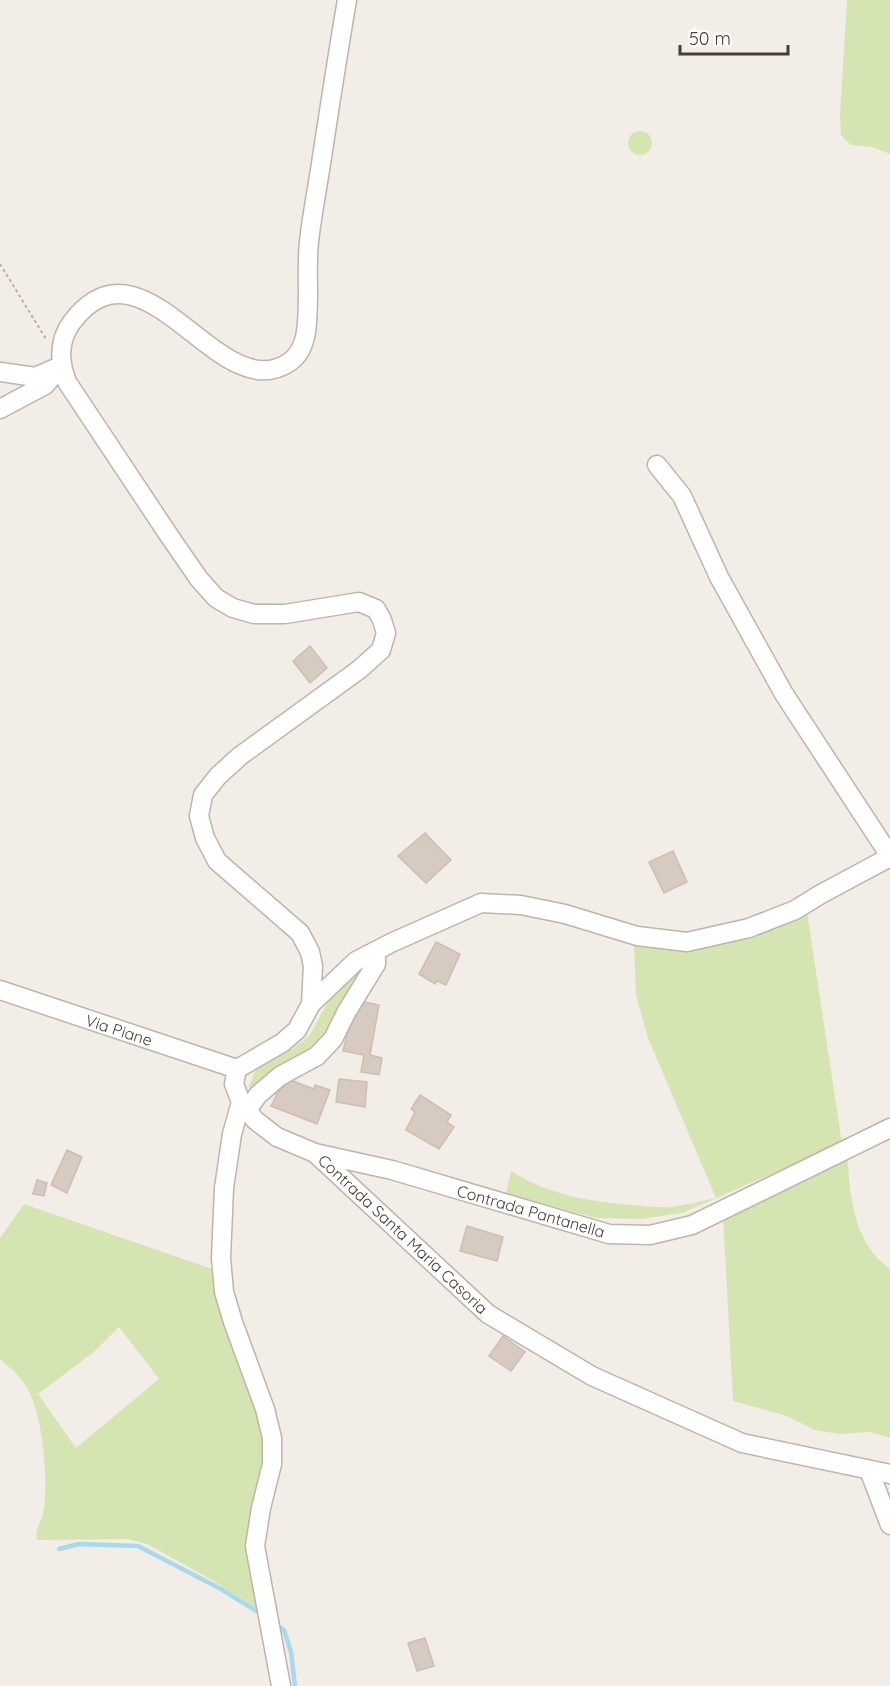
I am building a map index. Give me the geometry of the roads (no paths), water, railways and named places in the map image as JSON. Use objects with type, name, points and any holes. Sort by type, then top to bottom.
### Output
[{"type":"street","points":[[0,409],[45,385],[61,357],[68,328],[80,312],[97,298],[121,293],[143,299],[243,368],[267,370],[288,364],[296,355],[307,334],[308,243],[347,0]]},
{"type":"street","points":[[1,372],[35,377],[61,357]]},
{"type":"street","points":[[61,357],[67,382],[170,537],[199,579],[216,598],[233,608],[254,614],[285,614],[359,602],[376,609],[382,620],[386,633],[381,650],[360,669],[240,756],[218,776],[203,795],[199,816],[205,838],[217,861],[300,933],[306,943],[313,966],[311,1004]]},
{"type":"street","points":[[244,1106],[236,1094],[234,1084],[237,1069],[282,1043],[297,1030],[311,1004],[356,961],[481,903],[521,905],[565,914],[637,936],[687,942],[749,928],[795,910],[890,856],[784,694],[719,577],[682,496],[657,465]]},
{"type":"street","points":[[281,1686],[255,1546],[261,1508],[272,1464],[272,1438],[266,1409],[224,1292],[221,1258],[224,1188],[232,1134],[244,1106],[280,1076],[317,1056],[333,1039],[376,964],[376,951]]},
{"type":"street","name":"Via Piane","points":[[0,990],[237,1069]]},
{"type":"street","name":"Contrada Pantanella","points":[[244,1106],[255,1120],[277,1137],[315,1153],[392,1170],[609,1234],[650,1235],[692,1225],[890,1128]]},
{"type":"street","name":"Contrada Santa Maria Casoria","points":[[315,1153],[488,1314],[592,1376],[742,1443],[890,1474]]},
{"type":"street","points":[[869,1470],[890,1525]]},
{"type":"waterway","points":[[59,1549],[79,1544],[138,1546],[221,1589],[261,1614]]},
{"type":"waterway","points":[[275,1624],[284,1630],[291,1652],[295,1686]]}]
